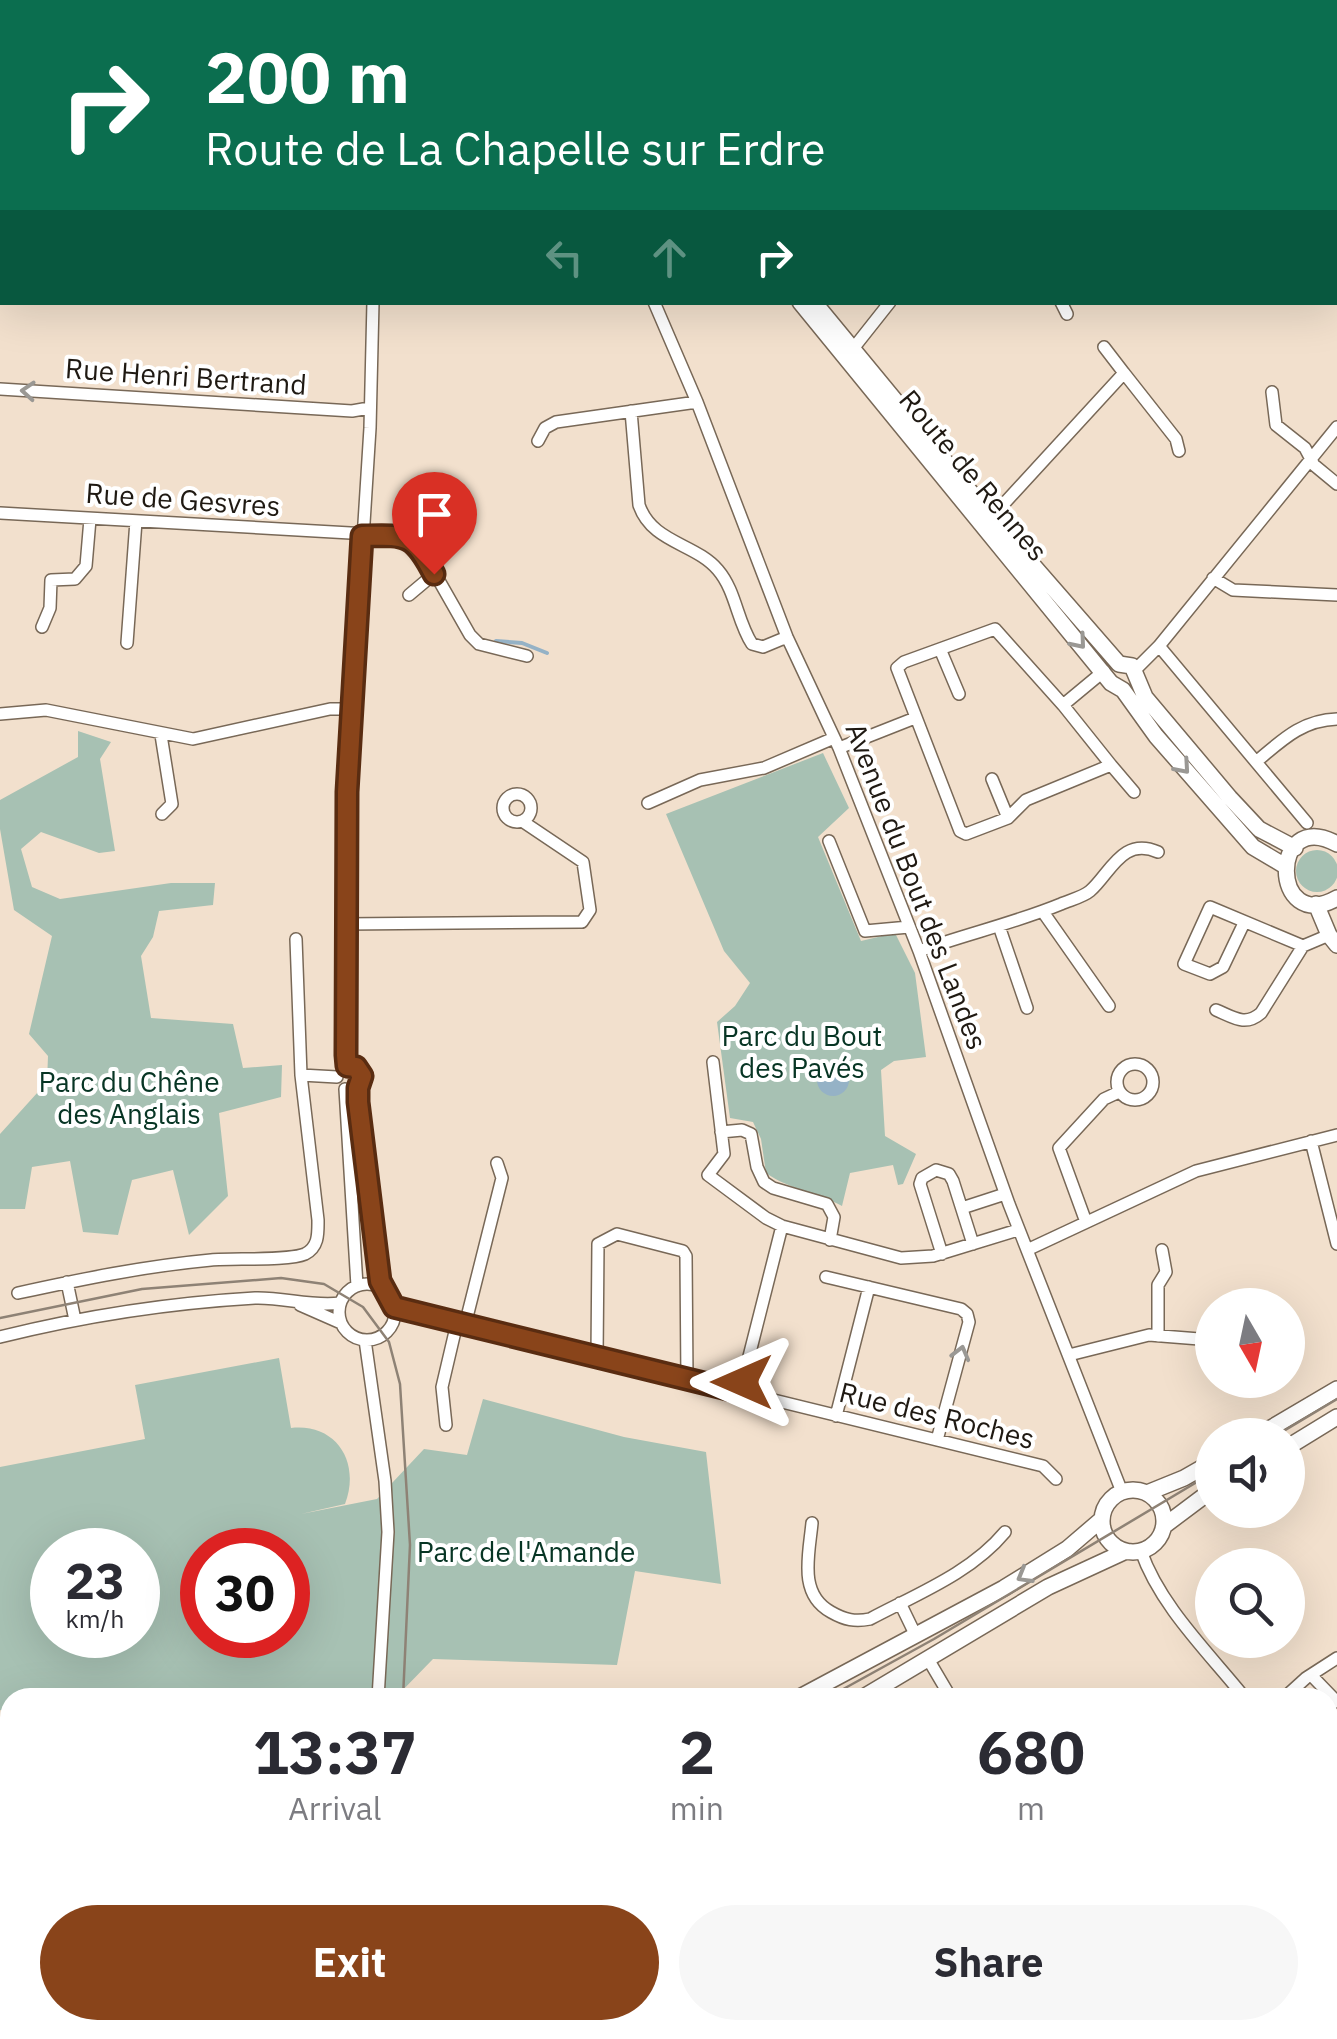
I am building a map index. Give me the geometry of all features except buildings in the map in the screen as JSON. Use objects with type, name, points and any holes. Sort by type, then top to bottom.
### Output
[{"type":"main road","name":"Route de Rennes","points":[[803,305],[1114,676],[1156,736],[1253,847],[1285,866]]},
{"type":"main road","name":"Route de Rennes","points":[[816,305],[987,522]]},
{"type":"main road","points":[[1136,675],[1132,687],[1114,676],[1128,664],[1136,675],[1145,697],[1259,829],[1294,848]]},
{"type":"main road","points":[[1336,904],[1302,901],[1286,880],[1285,866],[1294,848],[1316,838],[1337,844]]},
{"type":"main road","points":[[1316,904],[1333,940]]},
{"type":"main road","points":[[1288,1418],[1337,1389]]},
{"type":"main road","points":[[1305,1436],[1337,1417]]},
{"type":"main road","points":[[1147,1493],[1195,1472]]},
{"type":"main road","points":[[817,1688],[1052,1560],[1102,1519],[1108,1502],[1122,1492],[1147,1493],[1161,1507],[1164,1526]]},
{"type":"main road","points":[[879,1688],[1071,1575],[1156,1542],[1164,1526],[1195,1503]]},
{"type":"main road","points":[[1102,1519],[1108,1539],[1134,1551]]},
{"type":"street","points":[[347,1066],[345,924],[351,709],[373,305]]},
{"type":"street","name":"Avenue du Bout des Landes","points":[[655,305],[697,402],[787,637],[836,743],[919,951],[1018,1230],[1122,1492]]},
{"type":"street","points":[[852,350],[888,305]]},
{"type":"street","points":[[1104,347],[1176,439],[1179,451]]},
{"type":"street","points":[[987,522],[1124,373]]},
{"type":"street","name":"Rue Henri Bertrand","points":[[0,389],[352,411],[370,408]]},
{"type":"street","points":[[1272,392],[1276,424],[1305,448],[1311,460],[1337,484]]},
{"type":"street","points":[[538,441],[546,428],[556,422],[697,402]]},
{"type":"street","points":[[631,411],[643,516],[663,535],[718,569],[752,644],[763,647],[787,637]]},
{"type":"street","points":[[1136,675],[1337,427]]},
{"type":"street","name":"Rue de Gesvres","points":[[0,513],[404,536],[416,542],[434,574]]},
{"type":"street","points":[[42,627],[50,608],[51,580],[75,579],[86,566],[90,518]]},
{"type":"street","points":[[127,643],[136,521]]},
{"type":"street","points":[[409,595],[434,574],[479,644],[528,656]]},
{"type":"street","points":[[1213,578],[1233,590],[1337,596]]},
{"type":"street","points":[[1111,765],[1026,800],[1008,818],[971,834],[960,831],[897,668],[995,629],[1063,705],[1134,792]]},
{"type":"street","points":[[1159,646],[1307,823]]},
{"type":"street","points":[[940,648],[958,694]]},
{"type":"street","points":[[1063,705],[1114,676]]},
{"type":"street","points":[[0,714],[46,710],[193,738],[351,709]]},
{"type":"street","points":[[648,803],[704,779],[764,768],[915,718]]},
{"type":"street","points":[[1256,762],[1294,730],[1318,720],[1337,719]]},
{"type":"street","points":[[162,735],[172,804],[162,814]]},
{"type":"street","points":[[992,779],[1008,818]]},
{"type":"street","points":[[345,924],[582,922],[590,910],[583,862],[522,821]]},
{"type":"street","points":[[829,842],[865,931],[909,927]]},
{"type":"street","points":[[919,951],[1043,912],[1090,892],[1102,874],[1128,851],[1148,847],[1158,852]]},
{"type":"street","points":[[1244,923],[1223,967],[1210,974],[1184,964],[1210,907],[1304,946],[1333,940]]},
{"type":"street","points":[[1043,912],[1109,1006]]},
{"type":"street","points":[[999,926],[1027,1008]]},
{"type":"street","points":[[18,1294],[193,1262],[303,1255],[313,1248],[318,1220],[301,1075],[296,939]]},
{"type":"street","points":[[1216,1010],[1244,1022],[1252,1021],[1304,946]]},
{"type":"street","points":[[713,1062],[724,1154],[708,1175],[782,1226],[901,1258],[918,1259],[1018,1230]]},
{"type":"street","points":[[337,1077],[347,1066],[356,1067],[361,1073],[351,1089],[357,1286]]},
{"type":"street","points":[[287,1300],[341,1324],[351,1335],[364,1340],[387,1331],[393,1322],[394,1307],[379,1272],[351,1089],[337,1077],[301,1075]]},
{"type":"street","points":[[1086,1222],[1059,1148],[1104,1099],[1119,1092]]},
{"type":"street","points":[[721,1132],[742,1130],[751,1134],[759,1173],[773,1188],[827,1204],[834,1217],[830,1240]]},
{"type":"street","points":[[1027,1250],[1196,1170],[1337,1135]]},
{"type":"street","points":[[1311,1141],[1337,1244]]},
{"type":"street","points":[[446,1425],[442,1387],[502,1178],[496,1163]]},
{"type":"street","points":[[942,1254],[921,1189],[922,1178],[936,1170],[950,1174],[973,1244]]},
{"type":"street","points":[[962,1208],[1005,1194]]},
{"type":"street","points":[[740,1392],[782,1226]]},
{"type":"street","points":[[597,1357],[598,1244],[617,1234],[683,1251],[686,1256],[687,1379]]},
{"type":"street","points":[[1158,1336],[1158,1284],[1166,1272],[1162,1250]]},
{"type":"street","points":[[826,1277],[961,1309],[967,1314],[969,1322],[938,1440]]},
{"type":"street","points":[[67,1282],[75,1320]]},
{"type":"street","points":[[341,1324],[340,1303],[357,1286],[370,1285],[385,1292]]},
{"type":"street","points":[[836,1416],[869,1287]]},
{"type":"street","points":[[0,1337],[75,1320],[184,1304],[264,1298],[340,1303]]},
{"type":"street","name":"Rue des Roches","points":[[394,1307],[1044,1466],[1056,1478]]},
{"type":"street","points":[[1069,1356],[1148,1335],[1195,1339]]},
{"type":"street","points":[[364,1340],[385,1482],[388,1532],[379,1688]]},
{"type":"street","points":[[812,1523],[808,1577],[811,1594],[821,1607],[856,1622],[870,1619],[960,1571],[992,1548],[1005,1532]]},
{"type":"street","points":[[1134,1551],[1237,1688]]},
{"type":"street","points":[[900,1603],[916,1636]]},
{"type":"street","points":[[1296,1688],[1337,1658]]},
{"type":"street","points":[[928,1659],[945,1688]]},
{"type":"street","points":[[1311,1675],[1324,1688]]},
{"type":"green space","name":"Parc du Chêne des Anglais","points":[[78,731],[111,742],[100,759],[115,851],[99,853],[41,832],[21,849],[32,887],[60,899],[171,883],[215,883],[213,905],[159,911],[153,937],[141,956],[151,1018],[233,1024],[243,1068],[282,1065],[281,1097],[219,1113],[228,1196],[189,1235],[173,1170],[132,1180],[118,1235],[83,1232],[70,1161],[32,1167],[25,1209],[0,1209],[0,1134],[47,1082],[48,1056],[29,1034],[52,936],[14,910],[0,829],[0,800],[78,757]]},
{"type":"green space","name":"Parc du Bout des Pavés","points":[[823,753],[849,808],[818,837],[861,941],[895,933],[915,973],[926,1057],[894,1061],[881,1070],[885,1136],[916,1154],[903,1184],[898,1185],[893,1165],[850,1173],[842,1206],[766,1173],[761,1139],[753,1122],[730,1118],[717,1022],[735,1006],[750,983],[724,951],[666,814]]},
{"type":"green space","points":[[1317,850],[1332,856],[1338,871],[1332,886],[1317,892],[1302,886],[1296,871],[1302,856]]},
{"type":"green space","name":"Parc de l'Amande","points":[[279,1358],[291,1428],[307,1428],[332,1439],[341,1448],[350,1474],[345,1504],[301,1514],[377,1499],[424,1449],[467,1455],[483,1399],[624,1437],[706,1452],[721,1584],[635,1571],[617,1665],[433,1659],[405,1688],[0,1688],[0,1467],[145,1439],[135,1385]]},
{"type":"water","points":[[833,1064],[845,1068],[849,1080],[845,1092],[833,1096],[821,1092],[817,1080],[821,1068]]},
{"type":"waterway","points":[[496,641],[522,643],[547,653]]},
{"type":"tram line","points":[[0,1318],[142,1289],[281,1278],[324,1284],[363,1307],[389,1342],[400,1384],[410,1545],[403,1688]]},
{"type":"tram line","points":[[1305,1418],[1337,1399]]},
{"type":"tram line","points":[[845,1688],[1195,1483]]},
{"type":"route","points":[[434,574],[416,542],[404,536],[362,536],[347,792],[346,1055],[347,1066],[356,1067],[362,1076],[358,1102],[380,1281],[394,1307],[740,1392],[742,1382]]}]
